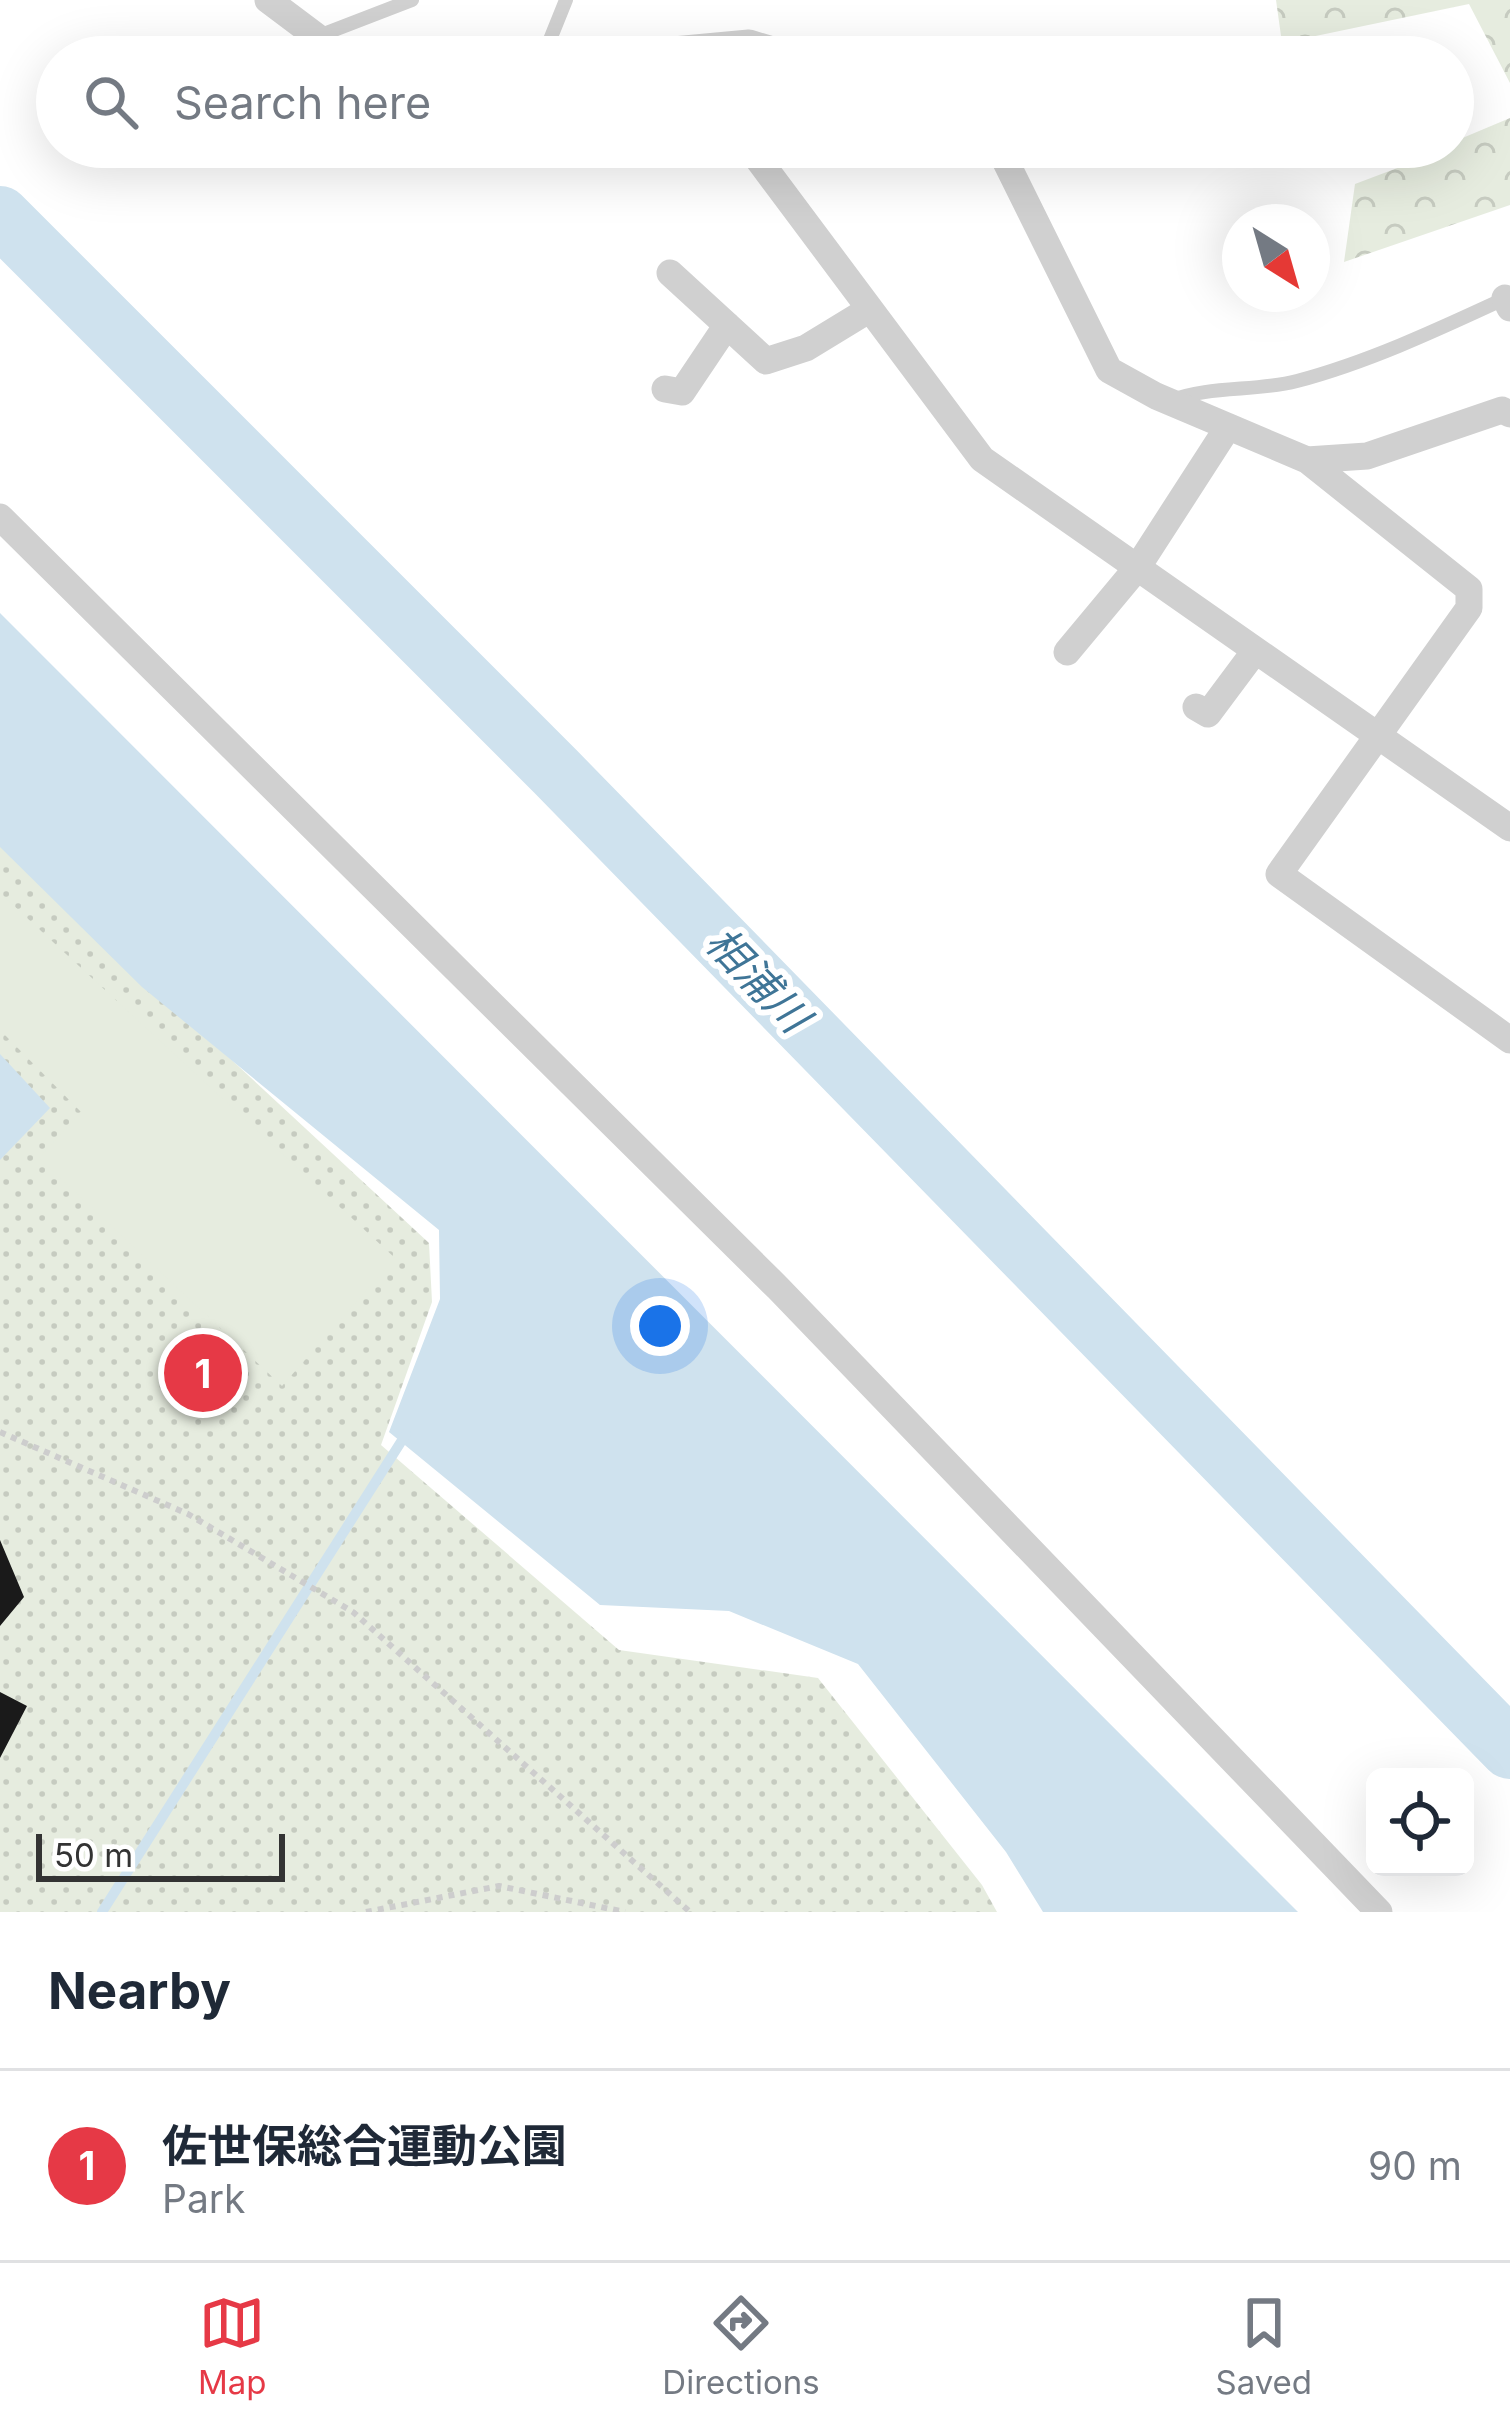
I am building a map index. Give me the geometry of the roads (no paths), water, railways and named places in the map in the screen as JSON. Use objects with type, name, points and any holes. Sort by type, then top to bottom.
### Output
[{"type":"street","points":[[268,0],[315,36]]},
{"type":"street","points":[[765,168],[982,459],[1510,828]]},
{"type":"street","points":[[1005,168],[1108,370],[1307,460],[1469,589],[1469,608],[1279,874],[1510,1040]]},
{"type":"street","points":[[670,273],[766,361],[806,348],[870,309]]},
{"type":"street","points":[[665,389],[682,392],[727,325]]},
{"type":"street","points":[[1307,460],[1367,456],[1502,410],[1510,414]]},
{"type":"street","points":[[1067,652],[1137,568],[1228,427]]},
{"type":"street","points":[[0,517],[778,1288],[1379,1912]]},
{"type":"street","points":[[1208,714],[1255,651]]},
{"type":"lane","points":[[319,36],[412,0]]},
{"type":"lane","points":[[551,36],[566,0]]},
{"type":"lane","points":[[1168,401],[1197,390],[1294,382],[1375,355],[1508,300]]},
{"type":"water","points":[[0,613],[1298,1912],[1043,1912],[1006,1852],[858,1664],[729,1611],[600,1605],[389,1432],[440,1299],[439,1230],[142,987],[0,847]]},
{"type":"water","points":[[0,1054],[50,1108],[0,1160]]},
{"type":"waterway","name":"相浦川","points":[[0,216],[555,771],[1510,1749]]},
{"type":"waterway","points":[[102,1912],[406,1434]]},
{"type":"place","name":"佐世保総合運動公園","points":[[203,1373]]}]
